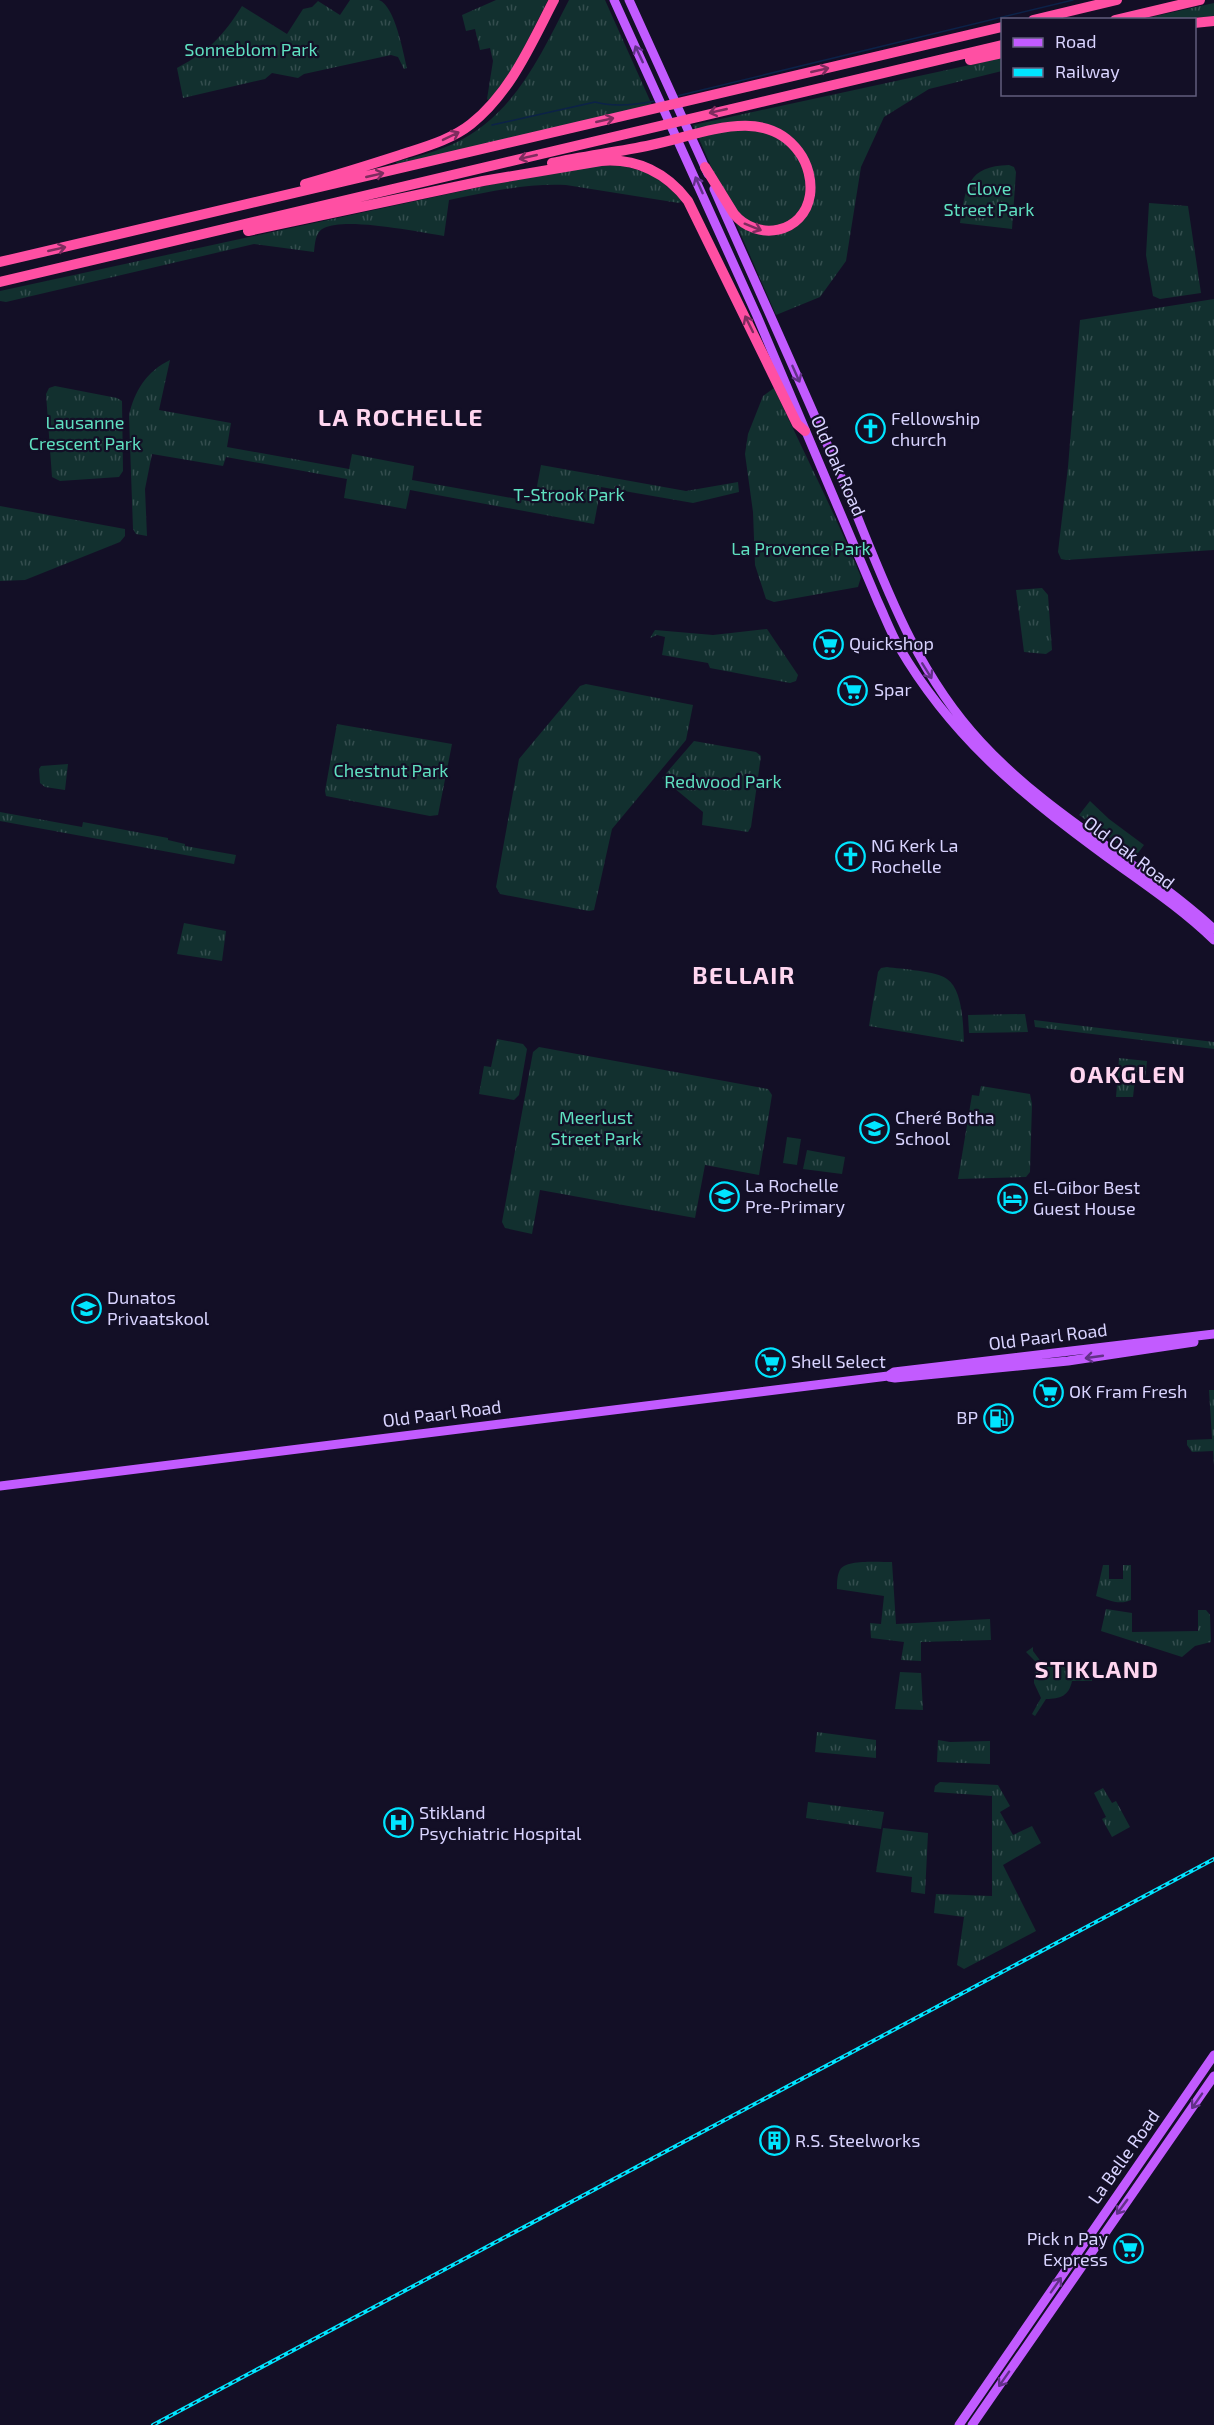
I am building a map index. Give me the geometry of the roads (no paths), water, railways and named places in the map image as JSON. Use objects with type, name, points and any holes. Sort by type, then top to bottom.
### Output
[{"type":"highway","points":[[195,217],[369,165],[460,132],[488,108],[514,76],[554,0]]},
{"type":"highway","points":[[1058,14],[1102,0]]},
{"type":"highway","points":[[1041,18],[1117,0]]},
{"type":"highway","points":[[1124,18],[1200,0]]},
{"type":"highway","points":[[1196,23],[1214,21]]},
{"type":"highway","points":[[0,262],[1001,27]]},
{"type":"highway","points":[[0,282],[1001,45]]},
{"type":"highway","points":[[775,98],[780,100],[1001,53]]},
{"type":"highway","points":[[111,257],[145,253],[483,181],[585,155],[654,145],[730,127],[754,126],[781,135],[801,155],[810,177],[806,208],[798,219],[784,228],[762,231],[752,228],[740,221],[734,214],[705,166]]},
{"type":"highway","points":[[483,181],[610,160],[640,165],[664,177],[680,191],[692,209],[797,424],[805,431]]},
{"type":"main road","name":"Old Oak Road","points":[[614,0],[681,145],[898,645],[940,707],[974,748],[1025,795],[1185,915],[1214,940]]},
{"type":"main road","name":"Old Oak Road","points":[[629,0],[697,148],[833,458],[898,617],[924,666],[944,696],[981,742],[1023,783],[1153,880],[1214,929]]},
{"type":"main road","name":"Old Paarl Road","points":[[888,1376],[894,1372],[940,1366],[1214,1334]]},
{"type":"main road","name":"Old Paarl Road","points":[[0,1486],[888,1376],[895,1378],[958,1373],[1068,1361],[1214,1340]]},
{"type":"main road","name":"La Belle Road","points":[[959,2425],[1214,2055]]},
{"type":"main road","name":"La Belle Road","points":[[972,2425],[1214,2076]]},
{"type":"waterway","points":[[677,96],[1073,0]]},
{"type":"waterway","points":[[492,125],[595,102],[624,105],[655,101]]},
{"type":"railway","points":[[153,2425],[1214,1859]]},
{"type":"place","name":"Fellowship church","points":[[870,429]]},
{"type":"place","name":"Quickshop","points":[[828,644]]},
{"type":"place","name":"Spar","points":[[853,690]]},
{"type":"place","name":"NG Kerk La Rochelle","points":[[850,856]]},
{"type":"place","name":"Cheré Botha School","points":[[874,1128]]},
{"type":"place","name":"La Rochelle Pre-Primary","points":[[724,1196]]},
{"type":"place","name":"El-Gibor Best Guest House","points":[[1012,1198]]},
{"type":"place","name":"Dunatos Privaatskool","points":[[86,1308]]},
{"type":"place","name":"Shell Select","points":[[770,1362]]},
{"type":"place","name":"OK Fram Fresh","points":[[1048,1392]]},
{"type":"place","name":"BP","points":[[999,1418]]},
{"type":"place","name":"Stikland Psychiatric Hospital","points":[[398,1823]]},
{"type":"place","name":"R.S. Steelworks","points":[[774,2141]]},
{"type":"place","name":"Pick n Pay Express","points":[[1129,2249]]},
{"type":"district","name":"LA ROCHELLE","points":[[401,418]]},
{"type":"district","name":"BELLAIR","points":[[744,976]]},
{"type":"district","name":"OAKGLEN","points":[[1128,1075]]},
{"type":"district","name":"STIKLAND","points":[[1097,1670]]},
{"type":"park label","name":"Sonneblom Park","points":[[251,50]]},
{"type":"park label","name":"Clove Street Park","points":[[989,199]]},
{"type":"park label","name":"Lausanne Crescent Park","points":[[85,433]]},
{"type":"park label","name":"T-Strook Park","points":[[569,495]]},
{"type":"park label","name":"La Provence Park","points":[[801,549]]},
{"type":"park label","name":"Chestnut Park","points":[[391,771]]},
{"type":"park label","name":"Redwood Park","points":[[723,782]]},
{"type":"park label","name":"Meerlust Street Park","points":[[596,1128]]}]
